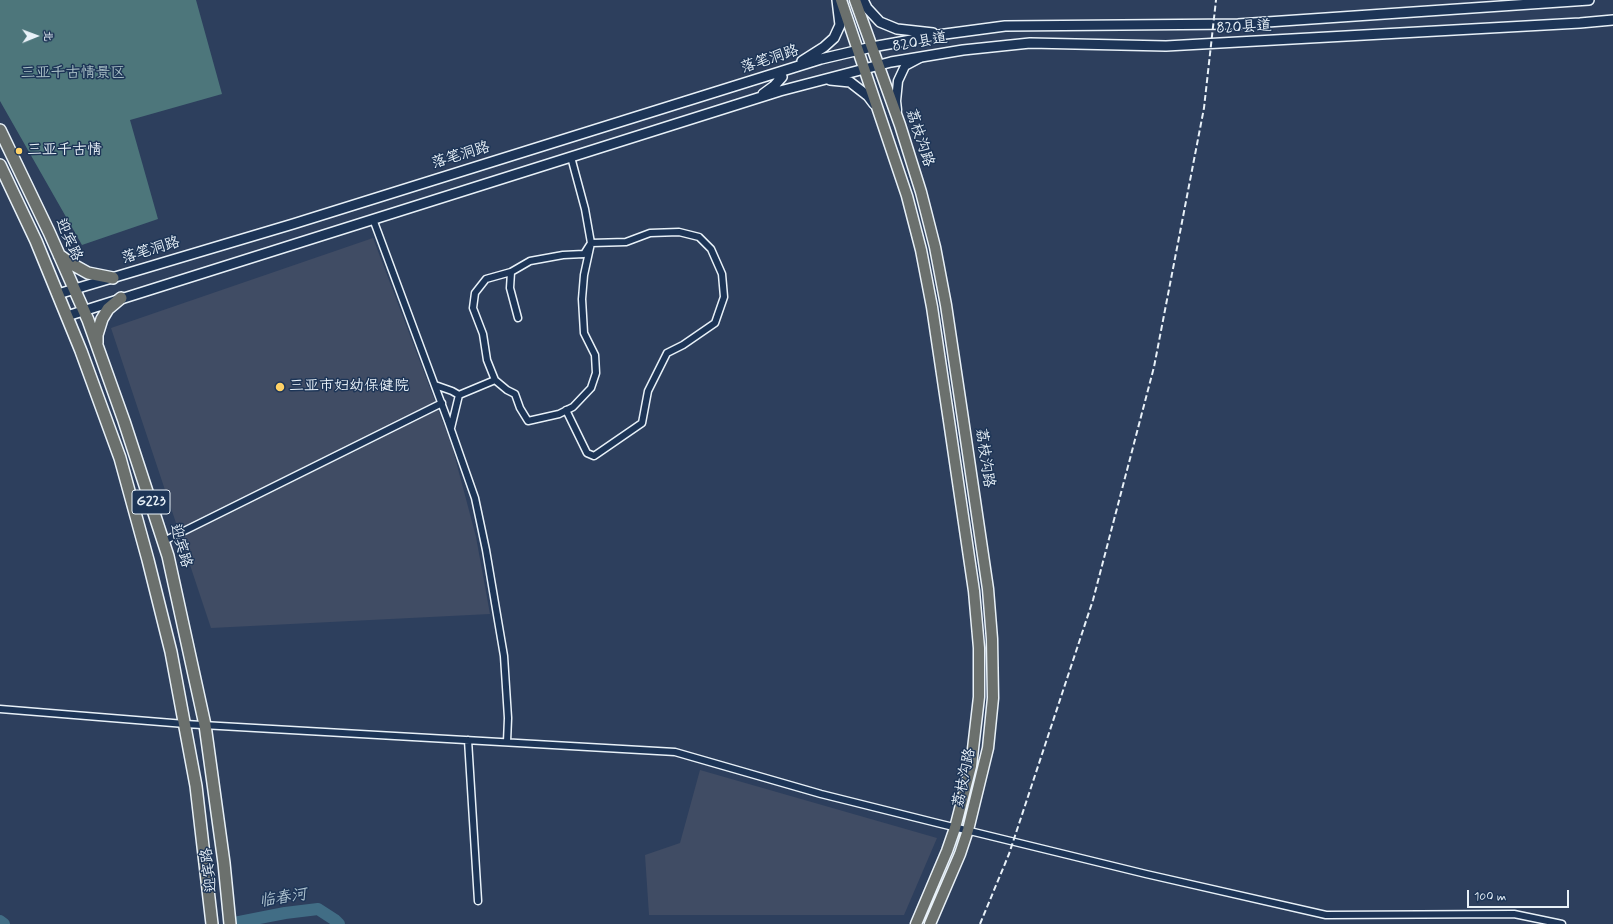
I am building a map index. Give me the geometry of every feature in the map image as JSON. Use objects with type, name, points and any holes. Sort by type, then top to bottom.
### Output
[{"type":"highway","name":"迎宾路","points":[[0,130],[74,289],[97,345],[164,541],[205,725],[228,897],[230,924]]},
{"type":"highway","name":"迎宾路","points":[[0,165],[36,241],[58,294],[81,351],[120,458],[171,652],[196,786],[212,924]]},
{"type":"highway","points":[[58,254],[88,273],[113,278]]},
{"type":"highway","points":[[97,345],[97,335],[102,319],[108,309],[121,298]]},
{"type":"main road","points":[[793,67],[824,47],[834,38],[840,25],[837,0]]},
{"type":"main road","name":"荔枝沟路","points":[[841,0],[908,196],[921,250],[932,307],[974,591],[978,648],[979,697],[971,766],[955,828],[947,851],[916,924]]},
{"type":"main road","name":"荔枝沟路","points":[[855,0],[900,125],[921,192],[935,247],[964,419],[989,596],[993,647],[993,698],[988,748],[968,830],[960,854],[930,924]]},
{"type":"main road","points":[[863,0],[867,8],[880,22],[897,29],[944,34]]},
{"type":"main road","name":"820县道","points":[[872,47],[944,34],[1005,26],[1238,24],[1587,0]]},
{"type":"main road","name":"820县道","points":[[878,65],[922,56],[984,47],[1030,43],[1166,46],[1572,24],[1613,20]]},
{"type":"main road","name":"落笔洞路","points":[[58,294],[293,224],[774,74],[820,58],[872,47]]},
{"type":"main road","points":[[67,316],[751,100],[878,65]]},
{"type":"main road","points":[[751,100],[765,92],[782,77],[780,74],[774,74]]},
{"type":"main road","points":[[810,83],[831,80],[850,82],[868,96],[881,114]]},
{"type":"street","points":[[900,125],[896,101],[898,81],[905,66],[922,56]]},
{"type":"street","points":[[571,156],[585,208],[591,243],[584,275],[582,299],[584,333],[594,355],[596,373],[591,388],[573,406],[559,414],[528,421],[520,408],[515,394],[507,390],[495,380],[487,360],[483,334],[473,308],[475,293],[486,279],[511,272],[530,260],[563,255],[584,254],[591,243]]},
{"type":"street","points":[[373,219],[442,403],[475,498],[486,550],[504,656],[508,718],[507,742]]},
{"type":"street","points":[[566,410],[586,453],[594,456],[642,423],[648,391],[667,353],[683,345],[715,323],[724,297],[722,274],[711,250],[698,237],[679,232],[650,233],[626,242],[591,243]]},
{"type":"street","points":[[511,272],[510,288],[518,318]]},
{"type":"street","points":[[459,395],[495,380]]},
{"type":"street","points":[[435,385],[459,395]]},
{"type":"street","points":[[451,428],[459,395]]},
{"type":"street","points":[[164,541],[442,403]]},
{"type":"street","points":[[0,709],[185,724],[675,752],[821,794],[955,828],[1326,915],[1514,914],[1562,924]]},
{"type":"street","points":[[468,740],[478,901]]},
{"type":"shaded area","name":"三亚市妇幼保健院","points":[[373,238],[452,446],[476,537],[490,614],[211,628],[111,328]]},
{"type":"shaded area","points":[[700,770],[937,838],[904,915],[649,915],[645,855],[680,843]]},
{"type":"green space","name":"三亚千古情景区","points":[[0,0],[196,0],[222,94],[130,120],[158,219],[82,245],[0,101]]},
{"type":"waterway","name":"临春河","points":[[229,924],[285,913],[318,909],[339,924]]},
{"type":"waterway","name":"临春河","points":[[0,921],[4,924]]},
{"type":"railway","points":[[980,924],[1009,854],[1093,600],[1154,367],[1204,108],[1216,0]]},
{"type":"place","name":"三亚千古情","points":[[19,151]]},
{"type":"place","name":"三亚市妇幼保健院","points":[[280,387]]}]
